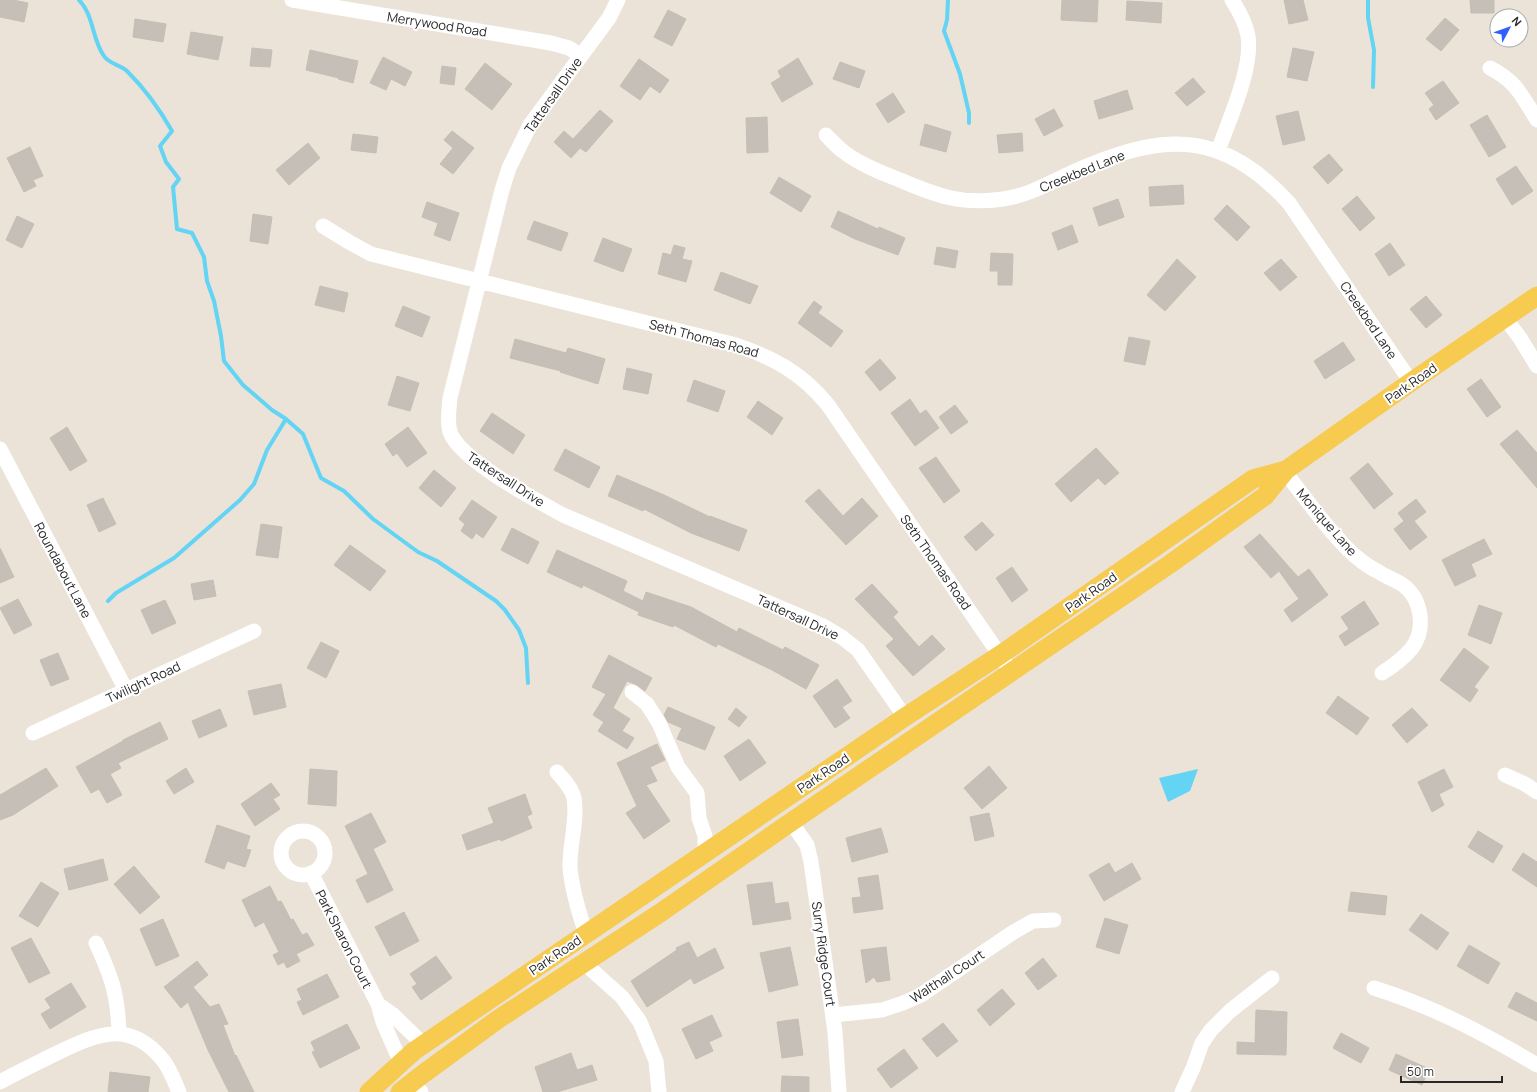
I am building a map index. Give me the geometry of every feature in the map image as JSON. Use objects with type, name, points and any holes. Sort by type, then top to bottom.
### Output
[{"type":"main road","name":"Park Road","points":[[411,1089],[491,1025],[666,908],[1170,564],[1265,496],[1286,470],[1537,296]]},
{"type":"main road","name":"Park Road","points":[[369,1092],[401,1063],[424,1045],[906,717],[1000,655],[1253,479],[1286,470]]},
{"type":"street","name":"Merrywood Road","points":[[292,0],[551,43],[569,48],[581,56]]},
{"type":"street","name":"Tattersall Drive","points":[[618,0],[609,18],[530,125],[509,168],[502,190],[450,398],[450,431],[455,442],[462,450],[522,492],[563,515],[823,626],[843,638],[864,658],[906,717]]},
{"type":"street","points":[[1218,151],[1236,102],[1249,55],[1246,29],[1240,13],[1232,0]]},
{"type":"street","points":[[1490,68],[1504,75],[1515,85],[1537,120]]},
{"type":"street","name":"Creekbed Lane","points":[[826,135],[843,152],[892,177],[942,197],[978,202],[1002,199],[1026,193],[1087,166],[1126,152],[1150,146],[1184,144],[1218,151],[1231,156],[1252,168],[1272,184],[1289,203],[1411,382]]},
{"type":"street","name":"Seth Thomas Road","points":[[324,226],[371,254],[736,345],[761,353],[783,364],[798,375],[820,395],[828,405],[1012,673]]},
{"type":"street","points":[[1505,318],[1520,338],[1537,366]]},
{"type":"street","name":"Roundabout Lane","points":[[0,449],[126,690]]},
{"type":"street","name":"Monique Lane","points":[[1286,470],[1290,480],[1351,552],[1377,572],[1403,585],[1412,594],[1418,605],[1421,618],[1420,632],[1414,644],[1397,662],[1382,673]]},
{"type":"street","name":"Twilight Road","points":[[33,733],[254,631]]},
{"type":"street","points":[[632,692],[647,704],[659,723],[678,767],[697,793],[699,818],[705,836],[706,853]]},
{"type":"street","points":[[557,772],[570,788],[574,797],[575,810],[570,868],[573,890],[586,934]]},
{"type":"street","points":[[1505,775],[1525,784],[1537,792]]},
{"type":"street","name":"Surry Ridge Court","points":[[791,822],[807,845],[811,862],[833,1015],[839,1092]]},
{"type":"street","name":"Park Sharon Court","points":[[311,873],[378,1004],[383,1022],[401,1063]]},
{"type":"street","name":"Walthall Court","points":[[833,1015],[882,1010],[903,1004],[921,995],[1012,933],[1033,921],[1054,920]]},
{"type":"street","points":[[96,944],[114,985],[117,1000],[119,1034]]},
{"type":"street","points":[[584,963],[622,997],[640,1022],[656,1061],[659,1092]]},
{"type":"street","points":[[1182,1092],[1194,1068],[1202,1044],[1211,1030],[1230,1011],[1272,978]]},
{"type":"street","points":[[1374,988],[1396,995],[1452,1018],[1537,1065]]},
{"type":"street","name":"Park Sharon Court","points":[[378,1004],[392,1014],[424,1045]]},
{"type":"street","points":[[0,1082],[94,1036],[119,1034],[140,1039],[151,1047],[168,1067],[179,1092]]},
{"type":"water","points":[[1198,769],[1190,791],[1168,802],[1159,778]]},
{"type":"building","points":[[0,0],[13,0],[28,3],[24,22],[0,17]]},
{"type":"building","points":[[1062,0],[1098,0],[1097,22],[1061,20]]},
{"type":"building","points":[[1284,0],[1303,0],[1308,20],[1289,24]]},
{"type":"building","points":[[1470,0],[1494,0],[1494,8],[1489,8],[1489,13],[1471,13]]},
{"type":"building","points":[[1127,1],[1162,3],[1161,23],[1126,20]]},
{"type":"building","points":[[668,10],[686,19],[672,46],[654,37]]},
{"type":"building","points":[[1445,18],[1459,30],[1441,51],[1426,39]]},
{"type":"building","points":[[135,19],[166,24],[163,42],[133,37]]},
{"type":"building","points":[[191,32],[223,37],[218,60],[187,54]]},
{"type":"building","points":[[252,48],[272,50],[270,67],[250,66]]},
{"type":"building","points":[[1293,48],[1314,52],[1307,81],[1287,77]]},
{"type":"building","points":[[310,50],[358,61],[353,83],[306,70]]},
{"type":"building","points":[[383,57],[412,72],[405,86],[391,79],[386,90],[370,83]]},
{"type":"building","points":[[798,58],[813,84],[782,102],[771,83],[781,77],[778,71]]},
{"type":"building","points":[[639,59],[669,80],[660,93],[650,86],[640,100],[620,86]]},
{"type":"building","points":[[840,62],[865,71],[859,88],[833,79]]},
{"type":"building","points":[[485,63],[512,84],[492,110],[465,89]]},
{"type":"building","points":[[442,66],[456,68],[454,85],[440,83]]},
{"type":"building","points":[[1193,78],[1205,92],[1187,106],[1175,93]]},
{"type":"building","points":[[1443,81],[1459,103],[1436,120],[1429,109],[1434,105],[1425,93]]},
{"type":"building","points":[[1127,90],[1133,109],[1099,119],[1094,101]]},
{"type":"building","points":[[893,93],[905,112],[888,123],[876,104]]},
{"type":"building","points":[[1054,109],[1063,126],[1044,136],[1035,119]]},
{"type":"building","points":[[600,110],[613,121],[586,152],[580,148],[571,158],[554,142],[564,131],[573,139]]},
{"type":"building","points":[[1298,111],[1305,140],[1283,145],[1276,116]]},
{"type":"building","points":[[1487,115],[1506,147],[1489,157],[1470,125]]},
{"type":"building","points":[[767,117],[768,152],[747,153],[746,118]]},
{"type":"building","points":[[925,124],[951,132],[946,152],[920,145]]},
{"type":"building","points":[[452,131],[474,148],[453,174],[440,164],[453,148],[444,140]]},
{"type":"building","points":[[1022,133],[1023,151],[999,153],[997,135]]},
{"type":"building","points":[[353,134],[378,137],[376,153],[351,150]]},
{"type":"building","points":[[308,143],[320,158],[289,185],[276,170]]},
{"type":"building","points":[[30,147],[43,176],[33,180],[36,186],[24,192],[7,158]]},
{"type":"building","points":[[1329,154],[1343,170],[1328,184],[1313,167]]},
{"type":"building","points":[[1516,166],[1533,191],[1512,205],[1496,179]]},
{"type":"building","points":[[779,177],[811,196],[801,212],[770,193]]},
{"type":"building","points":[[1183,185],[1184,204],[1150,206],[1149,187]]},
{"type":"building","points":[[1357,196],[1375,218],[1360,231],[1342,209]]},
{"type":"building","points":[[1118,199],[1124,217],[1099,226],[1093,208]]},
{"type":"building","points":[[427,202],[459,213],[450,241],[434,235],[438,223],[422,217]]},
{"type":"building","points":[[1227,205],[1250,227],[1237,241],[1214,219]]},
{"type":"building","points":[[838,211],[878,229],[879,227],[905,238],[898,255],[855,239],[831,227]]},
{"type":"building","points":[[253,214],[272,217],[268,244],[250,241]]},
{"type":"building","points":[[17,216],[34,224],[22,248],[6,240]]},
{"type":"building","points":[[534,221],[568,233],[561,251],[527,239]]},
{"type":"building","points":[[1072,225],[1078,242],[1058,250],[1052,233]]},
{"type":"building","points":[[603,238],[632,249],[623,272],[594,261]]},
{"type":"building","points":[[1390,243],[1405,265],[1389,276],[1375,254]]},
{"type":"building","points":[[674,245],[685,248],[682,259],[692,261],[686,282],[658,274],[663,253],[671,255]]},
{"type":"building","points":[[937,247],[958,251],[955,268],[934,264]]},
{"type":"building","points":[[991,253],[1013,254],[1012,285],[998,285],[998,271],[990,271]]},
{"type":"building","points":[[1177,259],[1196,277],[1165,311],[1147,295]]},
{"type":"building","points":[[1281,259],[1297,277],[1280,291],[1264,273]]},
{"type":"building","points":[[721,272],[758,286],[750,304],[714,290]]},
{"type":"building","points":[[320,286],[348,293],[344,312],[315,305]]},
{"type":"building","points":[[1426,296],[1442,315],[1426,328],[1410,309]]},
{"type":"building","points":[[814,301],[822,307],[818,313],[843,331],[831,347],[798,323]]},
{"type":"building","points":[[403,306],[430,317],[422,337],[395,326]]},
{"type":"building","points":[[1129,337],[1150,341],[1145,365],[1124,361]]},
{"type":"building","points":[[515,339],[566,353],[568,348],[605,359],[598,384],[560,372],[561,371],[510,358]]},
{"type":"building","points":[[1343,342],[1355,360],[1325,379],[1314,361]]},
{"type":"building","points":[[880,359],[896,378],[880,391],[865,372]]},
{"type":"building","points":[[627,368],[652,374],[648,394],[623,389]]},
{"type":"building","points":[[397,376],[419,383],[410,411],[388,405]]},
{"type":"building","points":[[1481,379],[1501,407],[1487,417],[1467,389]]},
{"type":"building","points":[[694,380],[725,391],[718,412],[687,401]]},
{"type":"building","points":[[910,399],[920,414],[926,410],[939,428],[915,446],[891,413]]},
{"type":"building","points":[[758,401],[783,418],[772,435],[747,417]]},
{"type":"building","points":[[955,405],[968,422],[951,434],[939,417]]},
{"type":"building","points":[[492,413],[525,435],[513,454],[480,431]]},
{"type":"building","points":[[67,427],[87,461],[70,471],[50,438]]},
{"type":"building","points":[[408,427],[427,453],[407,467],[397,453],[393,456],[385,444]]},
{"type":"building","points":[[1517,430],[1537,453],[1537,488],[1500,444]]},
{"type":"building","points":[[1096,448],[1119,473],[1105,485],[1098,478],[1071,502],[1055,484]]},
{"type":"building","points":[[565,449],[600,467],[589,488],[554,470]]},
{"type":"building","points":[[936,457],[960,491],[944,503],[919,468]]},
{"type":"building","points":[[1368,463],[1393,494],[1374,509],[1350,478]]},
{"type":"building","points":[[434,470],[456,488],[441,507],[419,488]]},
{"type":"building","points":[[617,475],[710,517],[747,530],[739,551],[691,533],[644,509],[643,511],[608,496]]},
{"type":"building","points":[[819,489],[843,516],[862,498],[878,516],[846,545],[805,501]]},
{"type":"building","points":[[103,498],[116,524],[99,532],[87,505]]},
{"type":"building","points":[[1416,499],[1426,512],[1414,521],[1427,537],[1410,550],[1394,529],[1404,521],[1398,513]]},
{"type":"building","points":[[472,500],[497,517],[483,538],[476,533],[472,539],[461,531],[465,524],[459,519]]},
{"type":"building","points":[[982,522],[994,535],[976,551],[964,537]]},
{"type":"building","points":[[261,524],[282,527],[278,558],[256,555]]},
{"type":"building","points":[[512,528],[539,542],[528,564],[501,550]]},
{"type":"building","points":[[1260,534],[1298,577],[1309,569],[1328,595],[1292,622],[1284,610],[1299,599],[1279,571],[1271,578],[1244,547]]},
{"type":"building","points":[[1484,539],[1492,554],[1471,564],[1476,576],[1455,586],[1442,560]]},
{"type":"building","points":[[350,545],[386,571],[370,591],[334,565]]},
{"type":"building","points":[[0,548],[14,577],[0,583]]},
{"type":"building","points":[[557,550],[627,581],[623,591],[643,601],[646,592],[691,607],[737,632],[739,628],[783,650],[785,647],[819,665],[806,689],[772,670],[718,644],[716,647],[674,625],[673,627],[638,615],[639,612],[583,585],[582,588],[547,572]]},
{"type":"building","points":[[1012,567],[1028,590],[1012,602],[996,578]]},
{"type":"building","points":[[213,580],[216,596],[194,600],[191,584]]},
{"type":"building","points":[[872,584],[898,612],[893,617],[919,647],[932,635],[945,649],[913,676],[886,646],[894,639],[855,599]]},
{"type":"building","points":[[18,599],[32,625],[14,634],[0,608]]},
{"type":"building","points":[[165,600],[176,623],[152,634],[141,610]]},
{"type":"building","points":[[1364,601],[1379,624],[1345,646],[1339,636],[1349,629],[1341,617]]},
{"type":"building","points":[[1479,605],[1502,613],[1491,644],[1468,635]]},
{"type":"building","points":[[321,642],[339,651],[326,678],[307,668]]},
{"type":"building","points":[[1464,648],[1489,667],[1474,687],[1478,690],[1470,702],[1440,680]]},
{"type":"building","points":[[58,653],[69,679],[51,686],[40,660]]},
{"type":"building","points":[[609,655],[652,678],[645,691],[637,685],[627,681],[613,708],[630,719],[622,731],[634,738],[627,749],[598,731],[604,722],[593,715],[606,694],[592,687]]},
{"type":"building","points":[[837,679],[852,701],[842,707],[850,718],[835,728],[813,696]]},
{"type":"building","points":[[281,684],[286,707],[254,715],[248,691]]},
{"type":"building","points":[[1338,696],[1369,718],[1357,735],[1326,713]]},
{"type":"building","points":[[668,707],[715,727],[705,750],[677,739],[682,728],[668,722],[664,715]]},
{"type":"building","points":[[736,708],[747,717],[739,727],[728,719]]},
{"type":"building","points":[[1412,708],[1428,725],[1407,743],[1392,725]]},
{"type":"building","points":[[220,709],[227,726],[199,738],[192,721]]},
{"type":"building","points":[[160,722],[168,739],[118,763],[121,768],[110,774],[122,795],[107,803],[99,789],[91,793],[76,767],[123,740]]},
{"type":"building","points":[[749,739],[766,763],[740,781],[724,756]]},
{"type":"building","points":[[657,744],[665,760],[650,767],[657,781],[646,785],[670,821],[644,839],[626,813],[637,806],[617,763]]},
{"type":"building","points":[[989,766],[1007,788],[982,809],[964,788]]},
{"type":"building","points":[[46,768],[58,786],[13,815],[0,820],[0,795]]},
{"type":"building","points":[[186,768],[194,782],[174,794],[166,781]]},
{"type":"building","points":[[310,769],[337,771],[336,806],[308,804]]},
{"type":"building","points":[[1444,769],[1453,787],[1439,794],[1444,805],[1432,812],[1418,782]]},
{"type":"building","points":[[271,783],[280,795],[273,799],[280,809],[255,826],[241,804]]},
{"type":"building","points":[[525,794],[532,814],[527,816],[532,828],[501,841],[500,839],[467,850],[462,835],[494,823],[488,808]]},
{"type":"building","points":[[371,813],[386,842],[373,849],[393,890],[367,903],[356,880],[368,874],[345,826]]},
{"type":"building","points":[[989,813],[994,836],[975,841],[970,817]]},
{"type":"building","points":[[217,825],[250,836],[246,849],[251,850],[245,867],[227,861],[224,869],[205,862]]},
{"type":"building","points":[[881,828],[888,852],[852,862],[846,838]]},
{"type":"building","points":[[1478,831],[1503,846],[1493,863],[1468,847]]},
{"type":"building","points":[[1523,853],[1537,862],[1537,887],[1512,870]]},
{"type":"building","points":[[103,859],[108,880],[69,890],[64,869]]},
{"type":"building","points":[[1109,863],[1115,873],[1132,863],[1141,879],[1104,901],[1089,875]]},
{"type":"building","points":[[134,866],[160,897],[140,914],[114,884]]},
{"type":"building","points":[[878,875],[883,909],[854,913],[852,898],[861,897],[858,878]]},
{"type":"building","points":[[41,882],[59,893],[38,927],[19,916]]},
{"type":"building","points":[[772,882],[775,904],[788,902],[791,919],[753,925],[747,885]]},
{"type":"building","points":[[270,886],[278,902],[281,901],[291,920],[293,919],[302,935],[307,933],[314,945],[296,954],[300,961],[287,968],[284,962],[278,965],[273,955],[279,952],[264,922],[255,927],[242,900]]},
{"type":"building","points":[[1351,892],[1387,896],[1385,915],[1348,911]]},
{"type":"building","points":[[404,912],[419,941],[390,956],[375,927]]},
{"type":"building","points":[[1421,914],[1449,933],[1437,950],[1409,930]]},
{"type":"building","points":[[1105,918],[1128,925],[1119,954],[1096,947]]},
{"type":"building","points":[[163,919],[179,956],[156,966],[140,929]]},
{"type":"building","points":[[31,938],[50,973],[29,983],[11,948]]},
{"type":"building","points":[[689,942],[697,958],[715,948],[724,968],[694,984],[691,978],[647,1007],[631,981],[677,950],[676,948]]},
{"type":"building","points":[[1469,945],[1500,963],[1488,984],[1457,966]]},
{"type":"building","points":[[790,947],[798,985],[769,992],[760,953]]},
{"type":"building","points":[[886,947],[890,980],[877,982],[874,977],[866,983],[861,950]]},
{"type":"building","points":[[436,956],[452,978],[421,1000],[412,987],[417,984],[410,974]]},
{"type":"building","points":[[1043,958],[1057,976],[1038,990],[1025,973]]},
{"type":"building","points":[[197,961],[208,975],[193,987],[210,1007],[219,1004],[228,1024],[223,1025],[235,1056],[236,1055],[254,1092],[229,1092],[208,1050],[188,1002],[181,1008],[164,987]]},
{"type":"building","points":[[327,974],[339,997],[303,1015],[297,1002],[302,1000],[297,989]]},
{"type":"building","points":[[71,983],[86,1007],[50,1029],[41,1014],[51,1008],[45,999]]},
{"type":"building","points":[[1002,989],[1015,1004],[990,1026],[977,1010]]},
{"type":"building","points":[[1516,992],[1537,1003],[1537,1021],[1508,1007]]},
{"type":"building","points":[[1256,1010],[1287,1012],[1286,1055],[1237,1054],[1237,1042],[1255,1043]]},
{"type":"building","points":[[712,1015],[722,1036],[709,1042],[713,1051],[696,1059],[682,1029]]},
{"type":"building","points":[[798,1019],[803,1055],[782,1058],[777,1022]]},
{"type":"building","points":[[943,1023],[958,1041],[937,1057],[922,1039]]},
{"type":"building","points":[[347,1024],[360,1048],[320,1068],[312,1052],[315,1051],[311,1042]]},
{"type":"building","points":[[1341,1033],[1369,1048],[1361,1063],[1333,1048]]},
{"type":"building","points":[[904,1049],[918,1068],[891,1088],[877,1069]]},
{"type":"building","points":[[571,1053],[577,1070],[592,1065],[597,1080],[557,1092],[543,1092],[535,1067]]},
{"type":"building","points":[[1396,1054],[1429,1069],[1422,1085],[1389,1070]]},
{"type":"building","points":[[110,1072],[150,1077],[148,1092],[108,1092]]},
{"type":"building","points":[[782,1076],[809,1077],[809,1092],[781,1092]]},
{"type":"waterway","points":[[79,0],[88,13],[97,43],[106,59],[124,69],[134,78],[152,100],[172,131],[160,146],[166,162],[179,179],[173,187],[177,229],[192,233],[204,257],[207,281],[214,301],[221,336],[224,361],[243,385],[303,434],[321,478],[344,491],[373,519],[418,552],[437,561],[496,601],[505,610],[519,630],[526,648],[528,683]]},
{"type":"waterway","points":[[948,0],[947,20],[944,31],[960,74],[969,113],[969,123]]},
{"type":"waterway","points":[[1368,0],[1368,18],[1374,50],[1373,87]]},
{"type":"waterway","points":[[108,601],[116,593],[174,558],[240,500],[254,484],[267,450],[286,419]]}]
